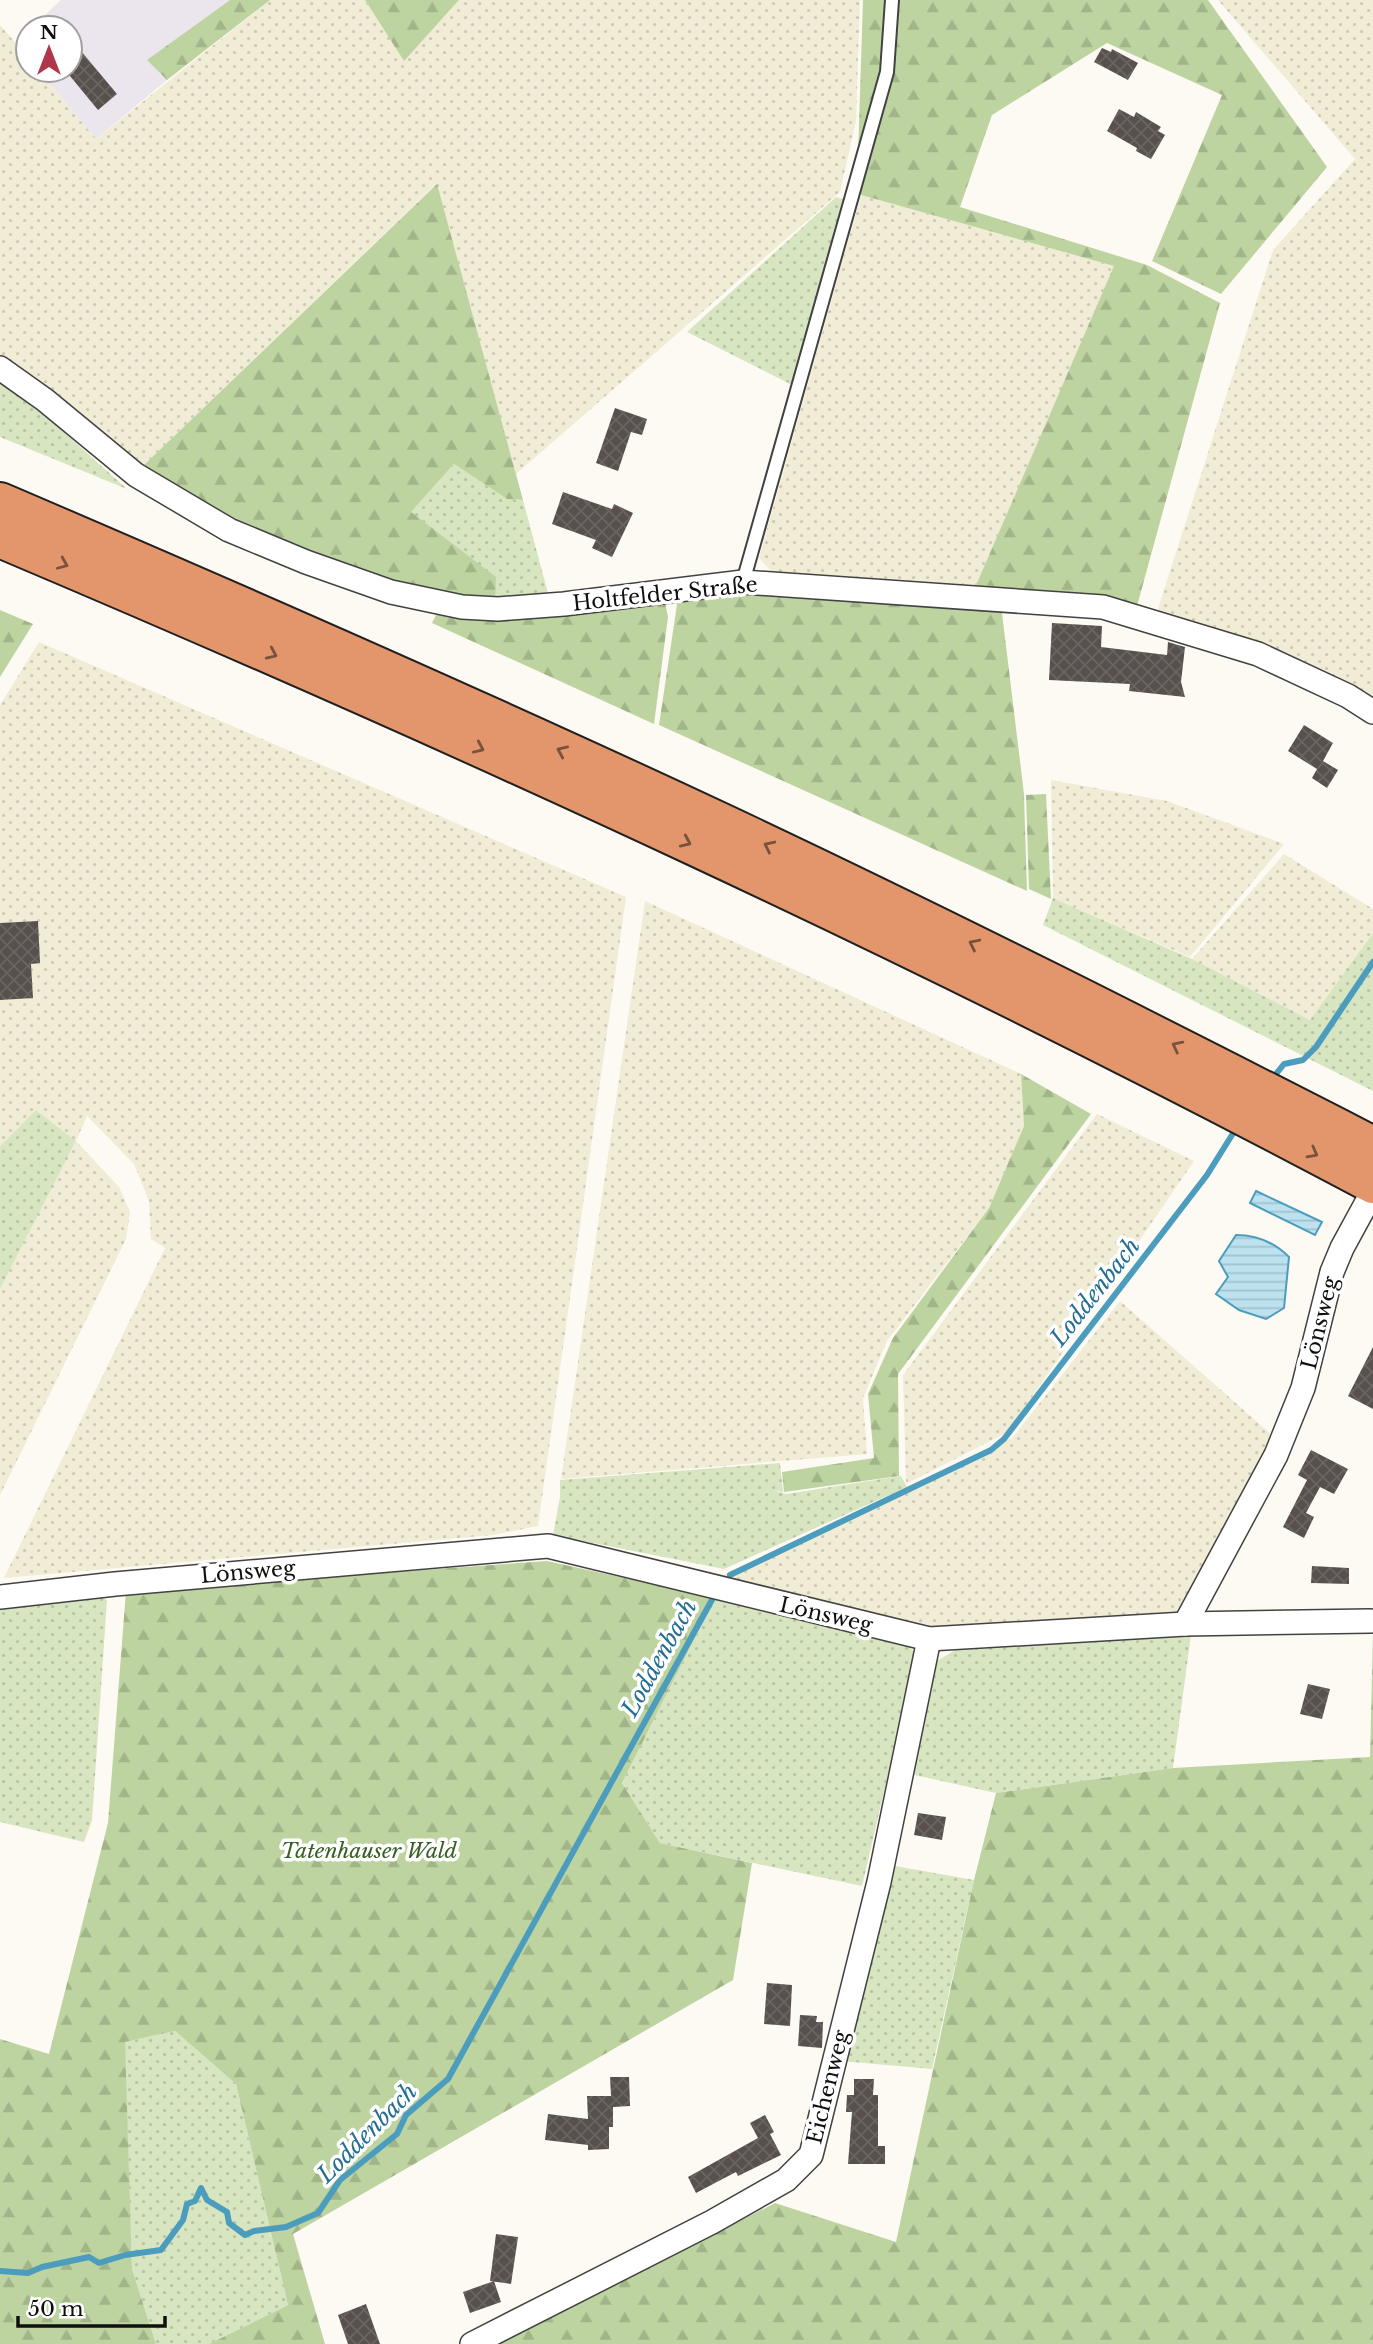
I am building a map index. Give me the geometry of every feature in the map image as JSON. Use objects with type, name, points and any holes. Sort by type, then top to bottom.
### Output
[{"type":"highway","points":[[0,502],[245,607],[723,824],[979,947],[1275,1114],[1370,1174]]},
{"type":"highway","points":[[0,538],[225,633],[708,852],[962,974],[1229,1090]]},
{"type":"street","name":"Holtfelder Straße","points":[[0,368],[46,400],[136,475],[229,530],[306,562],[391,592],[462,607],[498,609],[565,604],[743,582],[1103,607],[1258,654],[1348,696],[1373,712]]},
{"type":"street","name":"Lönsweg","points":[[0,1597],[115,1584],[548,1546],[929,1639],[1185,1624],[1276,1455],[1303,1388],[1332,1272],[1370,1174]]},
{"type":"street","points":[[1185,1624],[1370,1621]]},
{"type":"street","name":"Eichenweg","points":[[472,2344],[712,2222],[786,2180],[811,2155],[878,1882],[929,1639]]},
{"type":"lane","points":[[743,582],[887,72],[892,0]]},
{"type":"shaded area","points":[[61,0],[230,0],[148,60],[167,80],[96,139],[50,84],[84,84],[84,14],[46,14]]},
{"type":"shaded area","points":[[270,0],[365,0],[404,60],[459,0],[860,0],[856,121],[840,192],[516,474],[436,184],[144,465],[27,372],[0,358],[0,25],[14,41],[14,84],[50,84],[96,139]]},
{"type":"shaded area","points":[[1218,0],[1373,0],[1373,704],[1325,672],[1273,650],[1156,615],[1273,250],[1355,159]]},
{"type":"shaded area","points":[[861,195],[1115,266],[974,590],[775,575],[759,558]]},
{"type":"shaded area","points":[[39,642],[626,897],[538,1526],[493,1535],[4,1578],[165,1248],[151,1239],[149,1201],[134,1164],[87,1116],[76,1141],[36,1110],[0,1146],[0,705]]},
{"type":"shaded area","points":[[1051,780],[1167,801],[1284,844],[1190,957],[1053,898]]},
{"type":"shaded area","points":[[1284,854],[1373,909],[1373,933],[1310,1020],[1192,959]]},
{"type":"shaded area","points":[[645,901],[1021,1074],[1024,1126],[989,1208],[887,1341],[863,1398],[867,1454],[561,1479]]},
{"type":"shaded area","points":[[1097,1114],[1194,1161],[1008,1432],[906,1484],[903,1375]]},
{"type":"shaded area","points":[[76,1141],[119,1187],[130,1212],[126,1239],[0,1495],[0,1289]]},
{"type":"shaded area","points":[[1120,1301],[1273,1436],[1185,1612],[931,1631],[723,1575],[1013,1437]]},
{"type":"green space","points":[[230,0],[270,0],[167,80],[147,60]]},
{"type":"green space","points":[[365,0],[459,0],[404,61]]},
{"type":"green space","points":[[863,0],[1208,0],[1327,167],[1221,294],[1152,261],[1222,95],[1107,43],[992,115],[960,207],[1147,265],[1220,303],[1137,606],[974,590],[1114,266],[861,195],[858,155]]},
{"type":"green space","points":[[437,184],[523,500],[507,499],[454,464],[411,512],[496,577],[495,600],[420,589],[312,554],[234,518],[144,465]]},
{"type":"green space","points":[[836,197],[846,200],[794,386],[687,332]]},
{"type":"green space","points":[[0,383],[49,419],[127,489],[0,437]]},
{"type":"green space","points":[[454,464],[507,499],[523,500],[549,597],[495,600],[411,512]]},
{"type":"green space","points":[[743,586],[1002,613],[1024,794],[1027,891],[659,725],[679,591]]},
{"type":"green space","points":[[665,602],[668,617],[654,724],[432,623],[437,613]]},
{"type":"green space","points":[[0,610],[33,624],[0,677]]},
{"type":"green space","points":[[1046,794],[1051,899],[1029,889],[1026,795]]},
{"type":"green space","points":[[1053,898],[1192,959],[1310,1020],[1373,933],[1373,1091],[1043,925]]},
{"type":"green space","points":[[1021,1074],[1091,1114],[898,1374],[899,1476],[784,1492],[782,1472],[874,1458],[868,1394],[893,1338],[989,1208],[1024,1126]]},
{"type":"green space","points":[[36,1110],[76,1141],[0,1289],[0,1146]]},
{"type":"green space","points":[[780,1463],[783,1492],[773,1490],[786,1494],[901,1476],[907,1487],[724,1569],[553,1535],[560,1497],[560,1480]]},
{"type":"green space","name":"Tatenhauser Wald","points":[[547,1561],[715,1598],[622,1783],[660,1843],[752,1863],[733,1980],[293,2234],[325,2344],[209,2344],[288,2305],[236,2084],[175,2031],[125,2042],[132,2269],[156,2344],[0,2344],[0,2039],[49,2054],[108,1823],[126,1591]]},
{"type":"green space","points":[[98,1595],[107,1600],[92,1820],[84,1842],[0,1822],[0,1607]]},
{"type":"green space","points":[[715,1598],[900,1638],[916,1654],[862,1886],[660,1843],[622,1783]]},
{"type":"green space","points":[[1373,1633],[1373,2344],[499,2344],[775,2203],[896,2242],[974,1880],[996,1793],[1173,1768],[1370,1757]]},
{"type":"green space","points":[[1191,1635],[1173,1768],[996,1793],[910,1774],[932,1664],[962,1646]]},
{"type":"green space","points":[[889,1865],[974,1880],[932,2069],[841,2061]]},
{"type":"green space","points":[[175,2031],[236,2084],[288,2305],[209,2344],[156,2344],[132,2269],[124,2042]]},
{"type":"water","points":[[1256,1191],[1322,1222],[1315,1235],[1250,1203]]},
{"type":"water","points":[[1236,1235],[1265,1240],[1289,1257],[1284,1308],[1266,1319],[1239,1310],[1216,1294],[1228,1277],[1219,1261]]},
{"type":"building","points":[[1102,48],[1111,52],[1112,49],[1138,63],[1128,80],[1094,62]]},
{"type":"building","points":[[84,55],[117,94],[98,110],[77,84],[84,84]]},
{"type":"building","points":[[1119,109],[1134,117],[1136,112],[1161,127],[1158,131],[1165,135],[1151,159],[1107,131]]},
{"type":"building","points":[[615,408],[647,419],[642,435],[631,432],[618,471],[596,463]]},
{"type":"building","points":[[563,492],[612,509],[614,504],[633,513],[612,557],[592,548],[596,540],[552,524]]},
{"type":"building","points":[[1052,623],[1102,626],[1101,647],[1167,655],[1168,642],[1185,647],[1181,682],[1185,697],[1129,691],[1130,684],[1049,680]]},
{"type":"building","points":[[1304,725],[1333,743],[1323,761],[1338,770],[1327,788],[1312,778],[1317,769],[1288,751]]},
{"type":"building","points":[[38,921],[40,963],[31,964],[33,998],[0,1000],[0,923]]},
{"type":"building","points":[[1373,1347],[1373,1409],[1348,1396]]},
{"type":"building","points":[[1311,1450],[1348,1469],[1334,1494],[1320,1487],[1306,1513],[1314,1517],[1304,1538],[1283,1527],[1307,1480],[1298,1475]]},
{"type":"building","points":[[1312,1566],[1349,1568],[1349,1584],[1311,1583]]},
{"type":"building","points":[[1308,1684],[1330,1689],[1322,1719],[1300,1714]]},
{"type":"building","points":[[918,1813],[946,1817],[942,1840],[914,1835]]},
{"type":"building","points":[[767,1983],[792,1985],[790,2026],[764,2024]]},
{"type":"building","points":[[800,2015],[817,2016],[816,2022],[823,2022],[822,2048],[798,2046]]},
{"type":"building","points":[[610,2077],[629,2077],[630,2106],[613,2107],[609,2149],[588,2150],[588,2145],[545,2140],[548,2114],[588,2119],[587,2096],[611,2096]]},
{"type":"building","points":[[854,2079],[874,2079],[873,2095],[878,2095],[878,2146],[885,2146],[885,2164],[848,2164],[852,2112],[846,2112],[847,2095],[854,2095]]},
{"type":"building","points":[[765,2115],[774,2132],[770,2134],[781,2155],[738,2176],[736,2172],[696,2193],[688,2177],[758,2138],[750,2123]]},
{"type":"building","points":[[496,2234],[518,2237],[511,2284],[490,2281]]},
{"type":"building","points":[[494,2281],[501,2302],[470,2313],[463,2292]]},
{"type":"building","points":[[366,2304],[380,2344],[348,2344],[338,2315]]},
{"type":"waterway","name":"Loddenbach","points":[[1272,1079],[1284,1064],[1303,1060],[1316,1047],[1373,962]]},
{"type":"waterway","name":"Loddenbach","points":[[730,1575],[991,1450],[1004,1439],[1207,1175],[1237,1127]]},
{"type":"waterway","name":"Loddenbach","points":[[0,2271],[28,2273],[42,2267],[89,2257],[99,2263],[125,2255],[161,2250],[183,2220],[187,2204],[195,2201],[201,2188],[207,2200],[227,2212],[229,2223],[245,2235],[254,2231],[286,2227],[318,2213],[340,2180],[397,2134],[406,2115],[448,2079],[713,1598]]}]
